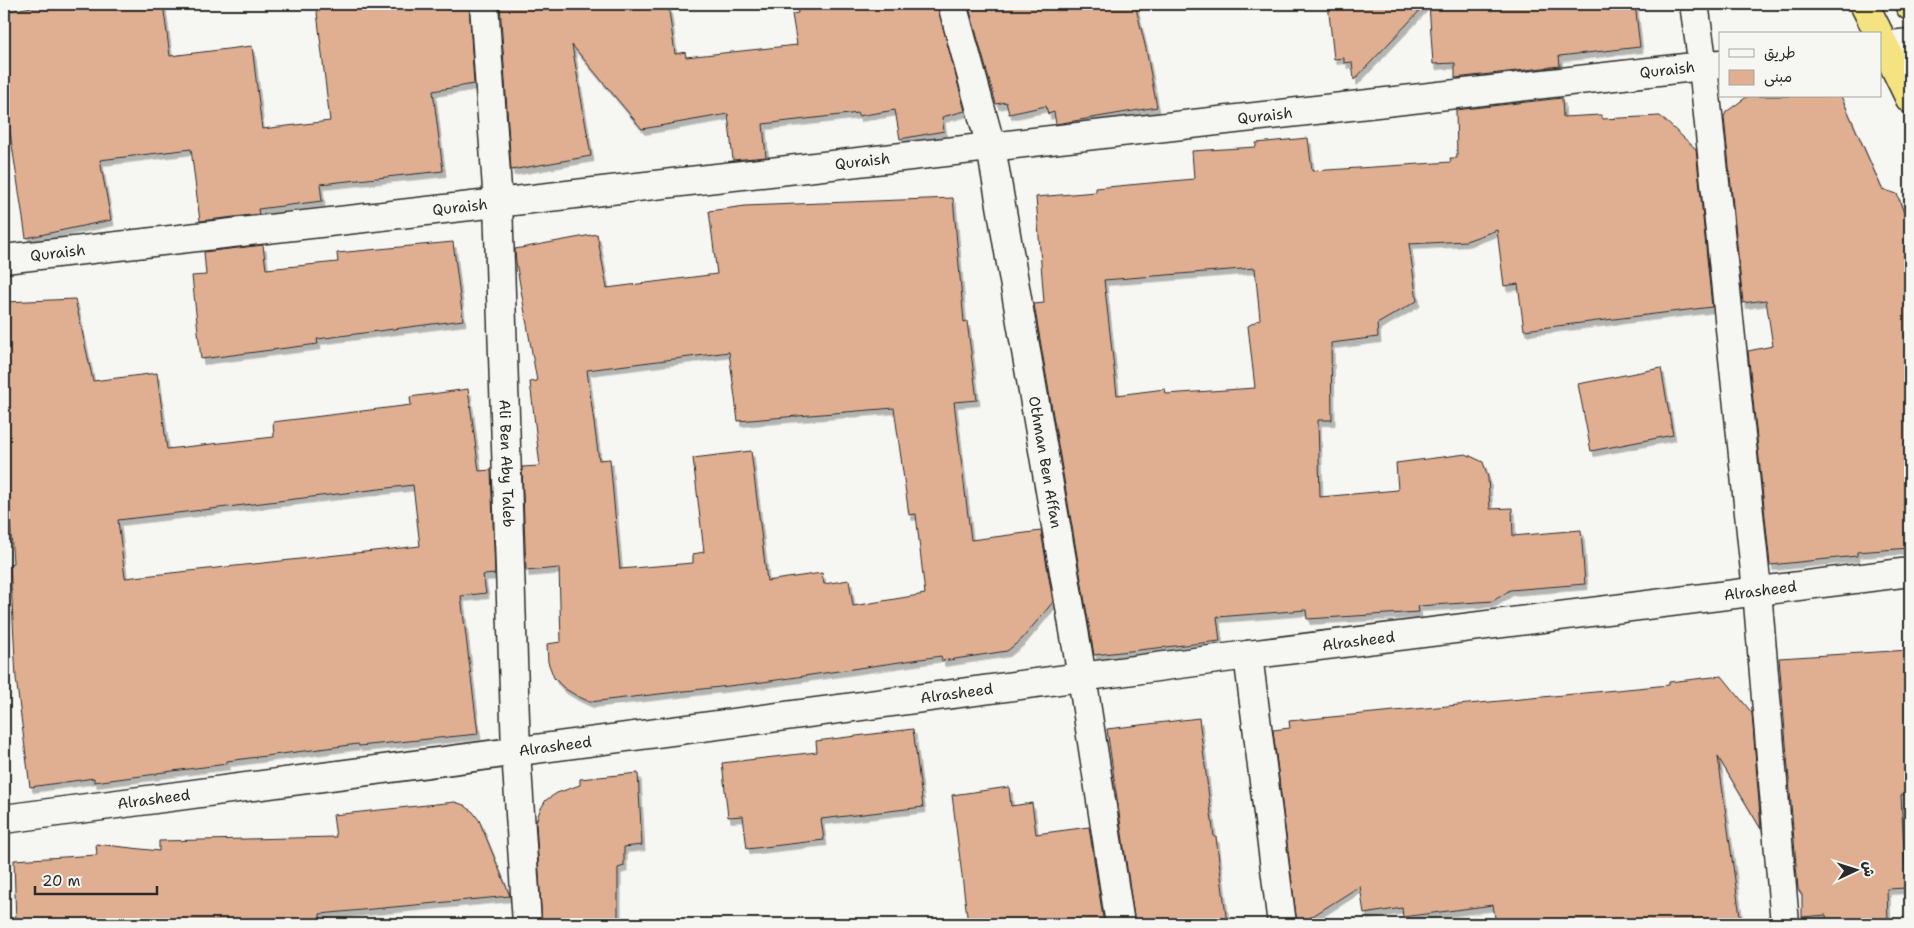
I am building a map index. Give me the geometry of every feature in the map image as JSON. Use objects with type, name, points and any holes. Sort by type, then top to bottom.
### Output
[{"type":"highway","points":[[1864,4],[1881,32]]},
{"type":"highway","points":[[1887,41],[1910,99]]},
{"type":"street","name":"Ali Ben Aby Taleb","points":[[484,4],[498,203],[516,751],[527,924]]},
{"type":"street","name":"Othman Ben Affan","points":[[952,4],[991,147],[1082,677],[1120,924]]},
{"type":"street","points":[[1694,4],[1712,65],[1785,924]]},
{"type":"street","name":"Quraish","points":[[4,259],[1712,65]]},
{"type":"street","name":"Alrasheed","points":[[4,819],[1248,655],[1910,572]]},
{"type":"street","points":[[1248,655],[1282,924]]},
{"type":"building","points":[[48,4],[163,4],[170,56],[252,46],[262,129],[330,121],[316,4],[469,4],[474,84],[433,91],[443,171],[320,184],[322,201],[258,209],[259,214],[200,221],[191,149],[100,160],[111,220],[26,238],[8,119],[4,120],[4,12]]},
{"type":"building","points":[[500,4],[668,4],[675,54],[685,52],[686,57],[797,45],[792,14],[798,13],[797,4],[937,4],[965,111],[942,117],[944,131],[900,139],[895,110],[858,116],[858,113],[763,124],[766,157],[733,160],[728,114],[642,129],[572,45],[591,156],[511,170]]},
{"type":"building","points":[[968,4],[1135,4],[1157,107],[1056,124],[1054,112],[1048,114],[1046,106],[1009,114],[1006,102],[996,104]]},
{"type":"building","points":[[1328,4],[1426,4],[1354,80],[1352,62],[1344,63],[1344,58],[1334,59]]},
{"type":"building","points":[[1429,4],[1635,4],[1640,47],[1559,56],[1560,66],[1455,78],[1455,63],[1433,64]]},
{"type":"building","points":[[1562,98],[1563,117],[1601,115],[1603,119],[1660,116],[1696,149],[1712,307],[1524,330],[1518,284],[1504,286],[1497,230],[1466,241],[1409,244],[1417,301],[1377,324],[1378,337],[1331,343],[1332,420],[1318,420],[1320,497],[1398,490],[1396,463],[1466,454],[1483,462],[1488,478],[1490,509],[1512,508],[1513,536],[1581,530],[1585,584],[1510,590],[1493,601],[1418,606],[1419,612],[1307,619],[1306,610],[1217,617],[1220,641],[1094,655],[1034,304],[1044,303],[1036,197],[1096,192],[1096,188],[1194,179],[1192,151],[1256,147],[1256,143],[1308,138],[1312,171],[1451,162],[1450,158],[1457,158],[1456,110]],"holes":[[[1255,268],[1260,319],[1248,326],[1255,388],[1166,394],[1165,389],[1117,395],[1104,280]]]},
{"type":"building","points":[[1745,98],[1842,98],[1882,189],[1897,194],[1910,229],[1910,548],[1857,552],[1857,556],[1770,565],[1748,351],[1773,346],[1766,300],[1743,303],[1724,117],[1726,112]]},
{"type":"building","points":[[953,198],[964,322],[967,321],[977,400],[954,402],[971,540],[1041,531],[1053,602],[1022,639],[1007,651],[942,661],[941,656],[763,682],[590,702],[564,688],[554,678],[548,662],[547,644],[561,642],[559,568],[526,571],[522,467],[540,466],[530,382],[537,381],[515,249],[597,234],[607,288],[717,274],[709,211],[745,206]],"holes":[[[729,352],[738,421],[894,408],[909,515],[916,514],[925,594],[853,606],[849,580],[824,584],[822,573],[767,581],[751,451],[693,458],[704,552],[693,554],[693,563],[620,569],[610,459],[599,460],[587,370]]]},
{"type":"building","points":[[453,242],[463,320],[317,339],[318,344],[201,359],[192,276],[206,275],[204,252],[263,245],[266,269],[338,262],[337,253]]},
{"type":"building","points":[[75,299],[93,381],[157,373],[167,449],[274,437],[273,422],[411,405],[410,397],[468,389],[479,471],[491,470],[495,574],[483,575],[486,593],[461,596],[478,734],[359,746],[358,744],[227,761],[227,764],[157,774],[94,782],[94,778],[30,787],[16,678],[10,564],[13,563],[4,426],[4,302]],"holes":[[[413,485],[420,546],[125,578],[118,520]]]},
{"type":"building","points":[[1661,368],[1673,435],[1591,451],[1578,384]]},
{"type":"building","points":[[1910,650],[1910,794],[1901,795],[1906,888],[1887,889],[1888,924],[1827,924],[1826,915],[1802,917],[1802,895],[1798,889],[1779,658]]},
{"type":"building","points":[[1722,676],[1752,713],[1761,829],[1718,757],[1741,924],[1496,924],[1493,905],[1403,917],[1402,908],[1364,914],[1360,886],[1300,924],[1297,924],[1273,730],[1290,728],[1289,721],[1669,685],[1669,682]]},
{"type":"building","points":[[1199,718],[1227,924],[1135,924],[1107,729]]},
{"type":"building","points":[[913,729],[923,807],[821,819],[824,840],[747,849],[743,816],[728,817],[722,763],[817,752],[816,741]]},
{"type":"building","points":[[638,773],[642,845],[624,847],[624,866],[618,868],[618,921],[585,924],[542,924],[536,822],[546,800],[557,793],[580,785],[580,779]]},
{"type":"building","points":[[1009,787],[1011,806],[1032,803],[1036,834],[1089,827],[1104,924],[968,924],[952,795]]},
{"type":"building","points":[[455,802],[464,805],[479,820],[510,896],[320,914],[320,924],[16,924],[14,860],[97,855],[96,844],[159,851],[159,841],[336,837],[333,815]]}]
